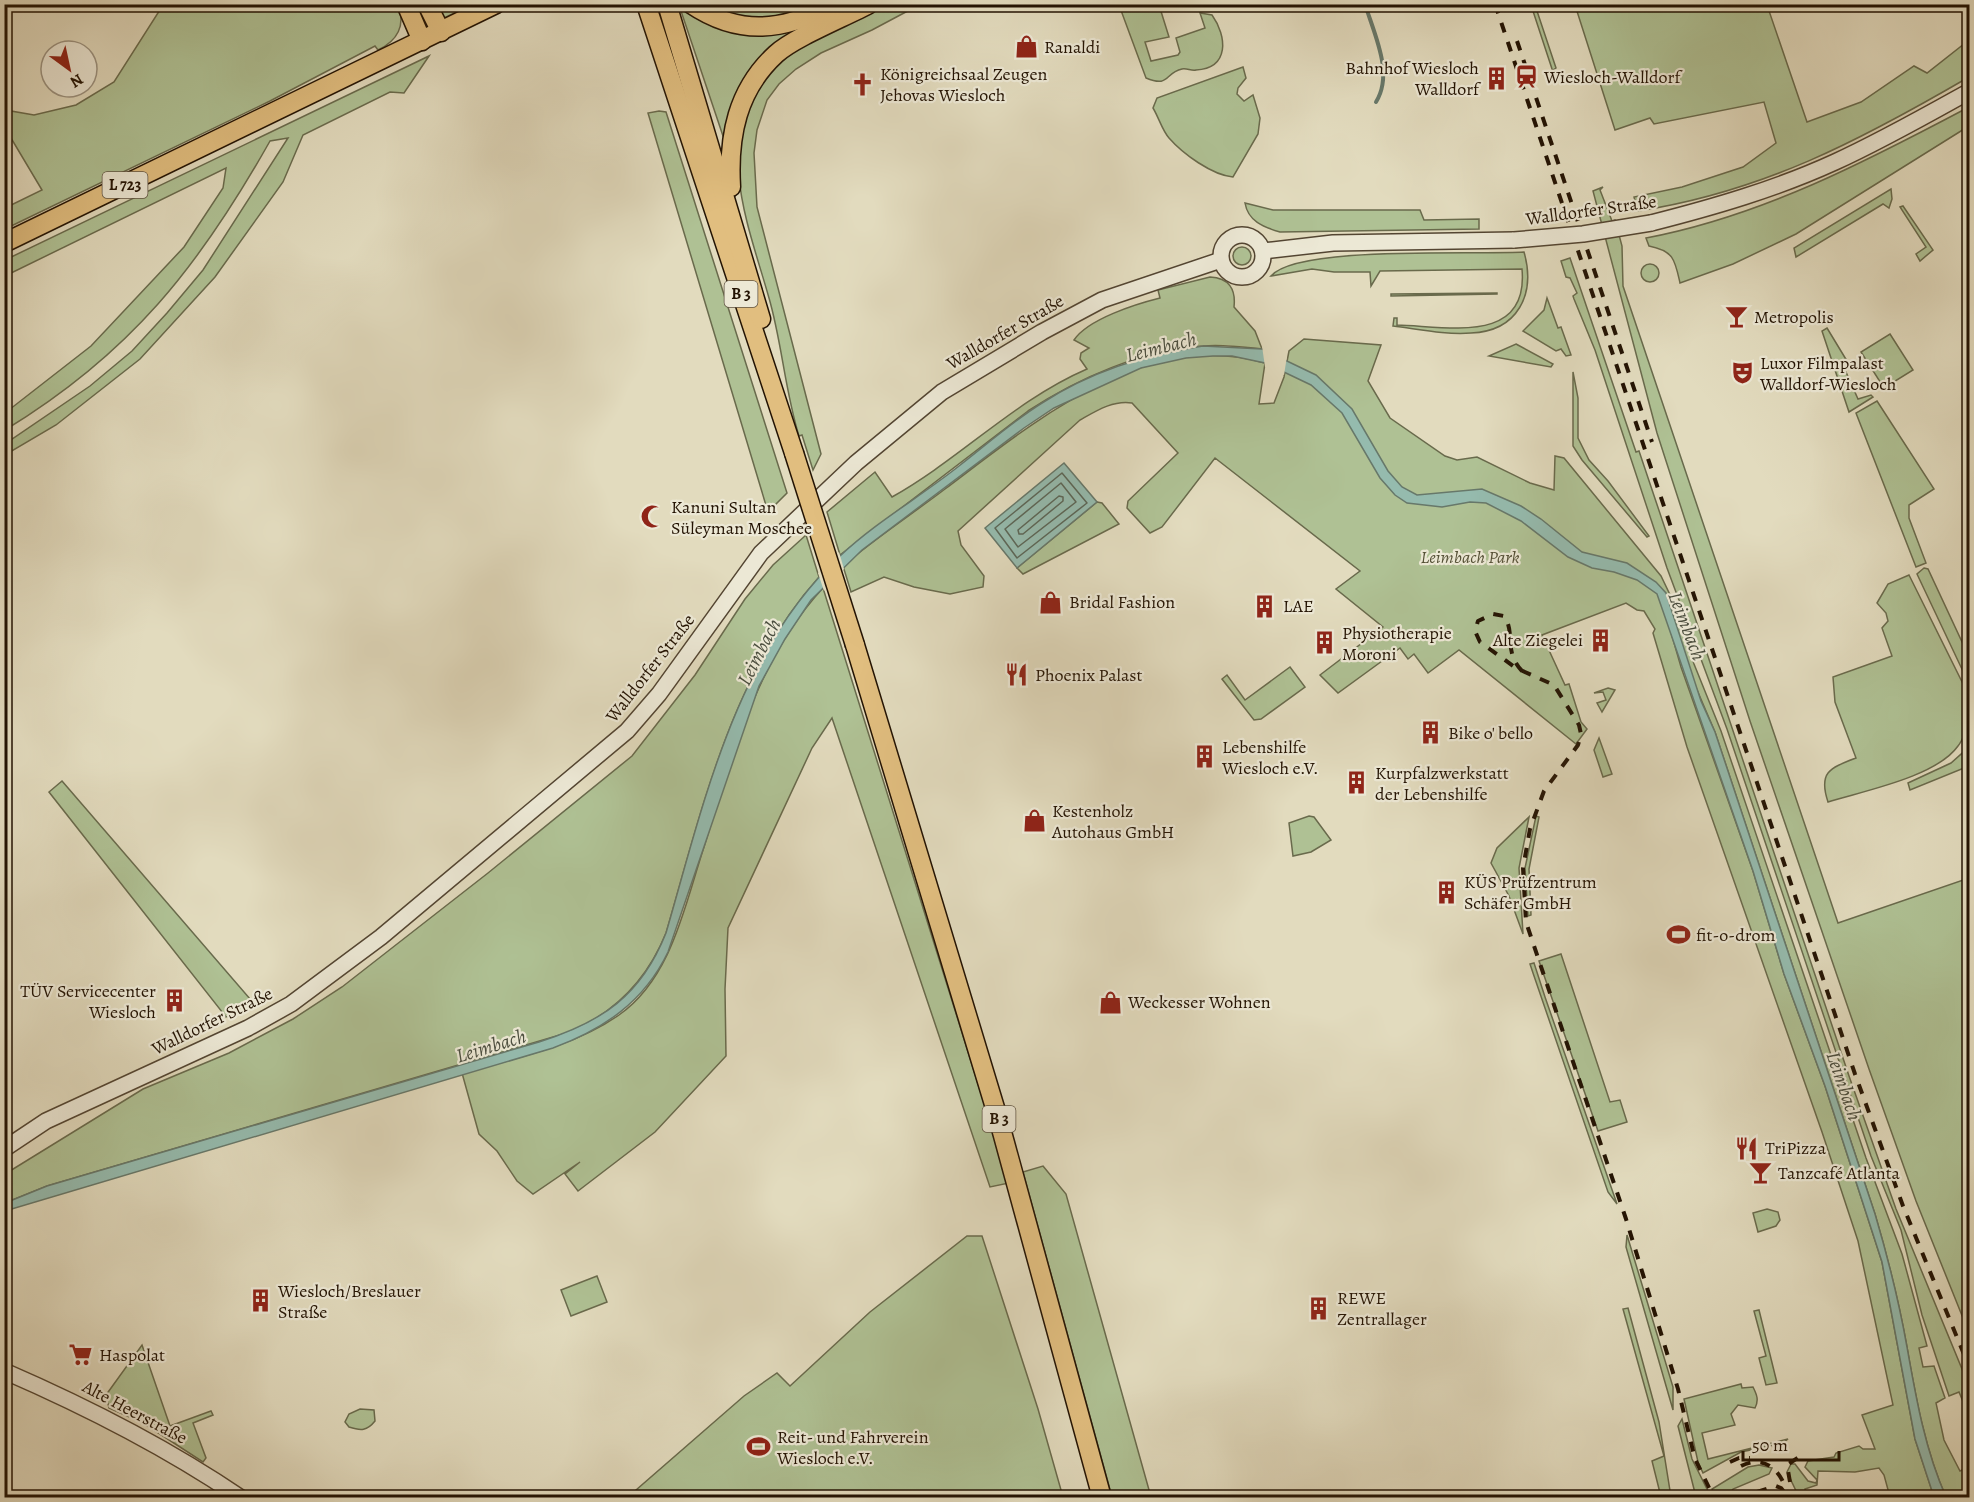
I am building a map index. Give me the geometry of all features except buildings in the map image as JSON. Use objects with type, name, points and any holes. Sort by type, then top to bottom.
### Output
[{"type":"main road","points":[[406,4],[422,41]]},
{"type":"main road","points":[[427,4],[441,32]]},
{"type":"main road","name":"L 723","points":[[4,243],[496,4]]},
{"type":"main road","name":"B 3","points":[[646,4],[855,645],[999,1121],[1102,1497]]},
{"type":"main road","name":"B 3","points":[[667,4],[728,201],[777,375],[780,413]]},
{"type":"main road","points":[[691,4],[711,17],[737,26],[765,28],[790,22],[835,4]]},
{"type":"main road","points":[[728,201],[731,192],[729,156],[732,130],[740,105],[752,82],[777,53],[869,4]]},
{"type":"street","name":"Walldorfer Straße","points":[[1263,251],[1333,243],[1514,240],[1584,234],[1651,224],[1739,199],[1834,163],[1879,142],[1970,91]]},
{"type":"street","points":[[1242,234],[1256,239],[1263,251],[1259,268],[1245,277],[1232,275],[1221,260],[1223,245],[1235,235],[1242,234]]},
{"type":"street","name":"Walldorfer Straße","points":[[4,1149],[46,1121],[248,1028],[291,1004],[381,937],[627,732],[659,694],[761,553],[856,463],[942,392],[1042,332],[1102,300],[1221,260]]},
{"type":"street","name":"Alte Heerstraße","points":[[4,1371],[90,1409],[203,1472],[241,1497]]},
{"type":"green space","points":[[397,4],[401,19],[395,37],[378,50],[375,46],[270,101],[5,229],[5,208],[42,190],[5,128],[5,110],[34,115],[76,105],[86,99],[99,99],[99,91],[114,82],[163,5]]},
{"type":"green space","points":[[432,5],[458,9],[469,6],[440,20]]},
{"type":"green space","points":[[679,5],[684,5],[715,25],[820,18],[781,45],[723,136]]},
{"type":"green space","points":[[708,5],[808,5],[781,16],[758,19],[735,15]]},
{"type":"green space","points":[[884,5],[919,5],[821,53],[796,69],[779,84],[767,100],[757,130],[754,153],[757,207],[821,454],[813,470],[802,435],[799,436],[794,419],[773,315],[746,218],[740,190],[738,162],[740,135],[747,109],[760,84],[783,56],[822,33]]},
{"type":"green space","points":[[1119,5],[1126,5],[1131,11],[1159,5],[1169,37],[1145,42],[1151,61],[1178,55],[1180,52],[1176,38],[1205,28],[1200,13],[1212,15],[1217,23],[1222,41],[1220,57],[1215,64],[1207,68],[1182,69],[1163,81],[1146,78]]},
{"type":"green space","points":[[1531,5],[1535,5],[1556,68],[1553,70],[1554,75]]},
{"type":"green space","points":[[1575,5],[1767,5],[1807,122],[1861,102],[1914,66],[1927,73],[1969,40],[1969,77],[1849,143],[1809,161],[1727,191],[1638,211],[1634,197],[1682,187],[1743,167],[1776,143],[1764,102],[1654,124],[1650,118],[1615,130]]},
{"type":"green space","points":[[429,56],[404,93],[390,92],[303,135],[283,182],[215,277],[140,359],[56,425],[5,455],[5,444],[90,386],[132,351],[167,313],[203,270],[288,138],[270,141],[216,229],[158,304],[89,370],[49,401],[5,430],[5,413],[91,346],[184,247],[223,188],[226,168],[5,276],[5,260]]},
{"type":"green space","points":[[1243,67],[1246,78],[1238,88],[1237,94],[1244,101],[1253,95],[1260,118],[1258,134],[1233,177],[1207,168],[1182,151],[1167,135],[1153,108],[1157,98]]},
{"type":"green space","points":[[1969,107],[1969,126],[1796,234],[1733,264],[1680,283],[1672,258],[1664,251],[1649,246],[1646,238],[1731,216],[1772,201],[1853,166]]},
{"type":"green space","points":[[666,112],[787,493],[768,512],[648,113]]},
{"type":"green space","points":[[1603,187],[1600,190],[1612,221],[1615,220],[1622,246],[1623,286],[1838,923],[1969,878],[1969,1333],[1916,1201],[1869,1069],[1750,721],[1657,433],[1593,191]]},
{"type":"green space","points":[[1891,189],[1892,199],[1889,208],[1883,204],[1796,257],[1794,248]]},
{"type":"green space","points":[[1245,203],[1273,210],[1420,210],[1424,220],[1479,219],[1479,229],[1280,232],[1253,219]]},
{"type":"green space","points":[[1903,206],[1933,250],[1920,261],[1916,254],[1926,247],[1900,207]]},
{"type":"green space","points":[[1242,247],[1250,252],[1251,256],[1246,264],[1242,265],[1234,260],[1233,256],[1238,248]]},
{"type":"green space","points":[[1524,252],[1527,282],[1520,308],[1512,318],[1501,325],[1487,331],[1471,333],[1393,326],[1394,318],[1397,318],[1397,325],[1438,328],[1481,326],[1498,321],[1512,310],[1521,294],[1522,269],[1380,271],[1371,286],[1370,272],[1334,272],[1312,269],[1271,276],[1287,266],[1350,256]]},
{"type":"green space","points":[[1570,258],[1636,452],[1639,451],[1849,1076],[1896,1209],[1969,1386],[1969,1416],[1959,1392],[1949,1396],[1922,1315],[1901,1230],[1871,1156],[1727,729],[1667,568],[1595,350],[1573,296],[1577,293],[1570,278],[1566,277],[1561,261]]},
{"type":"green space","points":[[1650,264],[1656,267],[1659,273],[1656,279],[1650,282],[1644,279],[1641,273],[1644,267]]},
{"type":"green space","points":[[1210,277],[1222,280],[1230,286],[1234,295],[1234,307],[1255,331],[1262,349],[1218,345],[1157,353],[1111,368],[1068,387],[1028,411],[840,555],[827,512],[875,472],[892,497],[917,482],[1036,397],[1087,369],[1080,359],[1081,353],[1089,348],[1074,340],[1090,325],[1126,308],[1160,298],[1158,290]]},
{"type":"green space","points":[[1391,294],[1497,294],[1391,296]]},
{"type":"green space","points":[[1547,298],[1571,355],[1566,356],[1561,349],[1556,351],[1523,331],[1544,310]]},
{"type":"green space","points":[[1827,328],[1847,361],[1842,363],[1858,399],[1871,395],[1873,397],[1849,412],[1822,331]]},
{"type":"green space","points":[[1890,334],[1913,370],[1884,388],[1861,352]]},
{"type":"green space","name":"Leimbach Park","points":[[1304,339],[1381,345],[1368,381],[1390,418],[1445,456],[1457,460],[1477,457],[1530,483],[1554,490],[1555,456],[1564,458],[1661,576],[1673,601],[1694,664],[1721,731],[1866,1158],[1902,1254],[1927,1346],[1919,1348],[1923,1367],[1934,1366],[1945,1398],[1936,1403],[1944,1440],[1960,1471],[1969,1467],[1969,1497],[1946,1497],[1932,1461],[1897,1297],[1875,1214],[1715,732],[1668,622],[1681,667],[1753,871],[1784,974],[1825,1086],[1882,1262],[1915,1439],[1934,1497],[1890,1497],[1884,1475],[1879,1468],[1855,1472],[1818,1471],[1817,1485],[1805,1489],[1807,1497],[1799,1497],[1787,1472],[1791,1464],[1795,1464],[1808,1481],[1816,1483],[1817,1480],[1805,1467],[1808,1461],[1834,1457],[1836,1453],[1859,1446],[1863,1449],[1875,1449],[1862,1415],[1893,1405],[1858,1241],[1687,747],[1653,633],[1655,629],[1644,611],[1637,610],[1626,603],[1542,635],[1565,685],[1569,684],[1581,722],[1587,729],[1576,744],[1459,650],[1428,673],[1414,654],[1408,659],[1400,648],[1338,693],[1320,675],[1383,627],[1336,589],[1360,571],[1215,458],[1162,527],[1150,533],[1127,508],[1128,501],[1178,453],[1132,403],[1118,403],[1105,407],[1080,420],[958,531],[961,545],[984,576],[983,587],[950,594],[914,587],[884,577],[851,592],[843,566],[1016,436],[1054,410],[1093,388],[1134,370],[1177,358],[1220,356],[1265,363],[1259,404],[1274,403],[1284,377],[1289,351]]},
{"type":"green space","points":[[1516,344],[1553,364],[1551,367],[1489,356]]},
{"type":"green space","points":[[1573,372],[1578,398],[1578,438],[1589,460],[1608,481],[1649,536],[1647,537],[1582,460],[1573,446]]},
{"type":"green space","points":[[1877,401],[1934,489],[1909,505],[1909,518],[1926,563],[1916,567],[1856,413]]},
{"type":"green space","points":[[1097,502],[1102,503],[1119,524],[1023,574],[1017,568]]},
{"type":"green space","points":[[806,535],[819,577],[789,615],[763,657],[741,701],[707,793],[666,933],[639,980],[616,1004],[602,1015],[570,1032],[47,1186],[5,1203],[5,1174],[143,1089],[229,1053],[293,1019],[342,987],[632,756],[695,675],[745,599],[773,565]]},
{"type":"green space","points":[[1924,568],[1928,569],[1969,657],[1969,684],[1917,574]]},
{"type":"green space","points":[[1909,575],[1969,696],[1969,730],[1967,729],[1959,744],[1948,757],[1933,766],[1898,782],[1828,802],[1824,784],[1829,772],[1856,758],[1835,702],[1833,677],[1892,656],[1882,628],[1888,621],[1886,613],[1877,603],[1888,584]]},
{"type":"green space","points":[[823,588],[1009,1183],[990,1187],[832,718],[812,748],[728,928],[725,989],[726,1056],[655,1132],[578,1191],[565,1174],[580,1162],[533,1194],[517,1181],[497,1151],[479,1134],[462,1073],[544,1050],[583,1035],[619,1015],[652,981],[664,961],[683,915],[749,710],[780,646],[800,616]]},
{"type":"green space","points":[[1290,667],[1305,687],[1261,719],[1254,720],[1222,679],[1227,675],[1245,700]]},
{"type":"green space","points":[[1608,688],[1615,690],[1602,712],[1597,703],[1606,700],[1603,692],[1594,693]]},
{"type":"green space","points":[[1599,738],[1612,774],[1603,777],[1594,750]]},
{"type":"green space","points":[[1969,747],[1969,766],[1910,790],[1908,783],[1951,763]]},
{"type":"green space","points":[[62,781],[257,1007],[226,1017],[49,792]]},
{"type":"green space","points":[[1309,816],[1314,817],[1331,840],[1311,852],[1293,856],[1289,823]]},
{"type":"green space","points":[[1536,816],[1539,817],[1529,869],[1531,915],[1528,916],[1525,868]]},
{"type":"green space","points":[[1529,817],[1519,868],[1523,934],[1509,896],[1491,863],[1497,848]]},
{"type":"green space","points":[[1561,954],[1610,1102],[1620,1100],[1627,1122],[1598,1131],[1539,961]]},
{"type":"green space","points":[[1534,963],[1617,1204],[1608,1192],[1530,964]]},
{"type":"green space","points":[[1043,1166],[1066,1194],[1151,1497],[1112,1497],[1023,1172]]},
{"type":"green space","points":[[1767,1209],[1778,1212],[1780,1220],[1776,1226],[1758,1232],[1753,1213]]},
{"type":"green space","points":[[1627,1235],[1673,1387],[1673,1410],[1626,1247]]},
{"type":"green space","points":[[967,1236],[982,1236],[1038,1409],[1063,1497],[628,1497],[744,1396],[777,1373],[790,1386],[870,1312]]},
{"type":"green space","points":[[597,1276],[607,1302],[571,1316],[561,1290]]},
{"type":"green space","points":[[1628,1308],[1659,1422],[1671,1497],[1661,1497],[1652,1461],[1664,1456],[1623,1309]]},
{"type":"green space","points":[[1759,1310],[1777,1383],[1766,1385],[1759,1358],[1766,1356],[1754,1311]]},
{"type":"green space","points":[[142,1345],[170,1426],[211,1411],[213,1415],[193,1423],[206,1458],[203,1462],[143,1423],[109,1408],[106,1395]]},
{"type":"green space","points":[[1741,1384],[1742,1388],[1753,1387],[1757,1398],[1755,1408],[1738,1405],[1731,1414],[1735,1425],[1702,1433],[1708,1459],[1788,1439],[1783,1443],[1741,1452],[1703,1473],[1698,1462],[1684,1399]]},
{"type":"green space","points":[[360,1409],[374,1410],[375,1421],[364,1429],[349,1427],[345,1422],[349,1414]]},
{"type":"green space","points":[[1682,1419],[1692,1459],[1711,1497],[1696,1497],[1678,1426]]},
{"type":"green space","points":[[1759,1465],[1772,1468],[1769,1474],[1733,1489],[1727,1497],[1716,1497],[1712,1489],[1748,1467]]},
{"type":"water","points":[[1203,346],[1262,349],[1316,375],[1352,409],[1388,471],[1402,487],[1417,495],[1482,489],[1521,506],[1582,552],[1627,563],[1656,582],[1666,593],[1701,701],[1715,732],[1875,1214],[1897,1297],[1922,1424],[1932,1461],[1946,1497],[1934,1497],[1915,1439],[1882,1262],[1825,1086],[1784,974],[1753,871],[1657,594],[1637,580],[1614,572],[1592,568],[1568,557],[1521,521],[1486,503],[1470,502],[1442,507],[1407,503],[1395,495],[1380,478],[1342,413],[1311,385],[1265,363],[1232,356],[1186,358],[1141,368],[1054,408],[862,550],[811,600],[785,639],[759,686],[668,952],[647,985],[621,1012],[589,1032],[553,1048],[5,1211],[5,1203],[47,1186],[539,1042],[582,1025],[617,1004],[644,974],[656,955],[666,933],[710,782],[728,732],[749,683],[774,637],[804,595],[840,556],[868,532],[1042,403],[1099,373],[1140,359]]},
{"type":"water","points":[[1064,463],[1097,502],[1017,568],[985,528]]},
{"type":"pier","points":[[1262,346],[1287,356],[1284,375],[1265,367]]},
{"type":"pier","points":[[839,552],[844,569],[824,591],[818,573]]},
{"type":"waterway","points":[[1365,4],[1383,66],[1381,91],[1376,102]]},
{"type":"railway","points":[[1495,4],[1855,1074],[1903,1206],[1970,1369]]},
{"type":"railway","points":[[1517,41],[1652,442]]},
{"type":"railway","points":[[1522,671],[1516,664],[1513,656],[1509,629],[1504,616],[1493,614],[1478,621],[1475,631],[1480,642],[1516,668],[1554,685],[1579,725],[1581,734],[1578,745],[1544,791],[1530,829],[1523,868],[1526,922],[1626,1219],[1678,1389],[1695,1459],[1714,1498]]},
{"type":"railway","points":[[1790,1482],[1787,1465],[1802,1455]]},
{"type":"railway","points":[[1730,1462],[1739,1458],[1750,1458]]},
{"type":"railway","points":[[1741,1466],[1759,1462],[1773,1468],[1783,1481],[1788,1498]]},
{"type":"railway","points":[[1738,1498],[1776,1486],[1781,1488],[1788,1497]]},
{"type":"place","name":"Ranaldi","points":[[1026,47]]},
{"type":"place","name":"Wiesloch-Walldorf","points":[[1526,77]]},
{"type":"place","name":"Bahnhof Wiesloch Walldorf","points":[[1497,78]]},
{"type":"place","name":"Königreichsaal Zeugen Jehovas Wiesloch","points":[[862,84]]},
{"type":"place","name":"Metropolis","points":[[1736,317]]},
{"type":"place","name":"Luxor Filmpalast Walldorf-Wiesloch","points":[[1742,373]]},
{"type":"place","name":"Kanuni Sultan Süleyman Moschee","points":[[653,517]]},
{"type":"place","name":"Bridal Fashion","points":[[1051,602]]},
{"type":"place","name":"LAE","points":[[1265,606]]},
{"type":"place","name":"Alte Ziegelei","points":[[1601,640]]},
{"type":"place","name":"Physiotherapie Moroni","points":[[1324,643]]},
{"type":"place","name":"Phoenix Palast","points":[[1017,675]]},
{"type":"place","name":"Bike o' bello","points":[[1430,733]]},
{"type":"place","name":"Lebenshilfe Wiesloch e.V.","points":[[1204,757]]},
{"type":"place","name":"Kurpfalzwerkstatt der Lebenshilfe","points":[[1357,783]]},
{"type":"place","name":"Kestenholz Autohaus GmbH","points":[[1034,821]]},
{"type":"place","name":"KÜS Prüfzentrum Schäfer GmbH","points":[[1446,892]]},
{"type":"place","name":"fit-o-drom","points":[[1678,935]]},
{"type":"place","name":"TÜV Servicecenter Wiesloch","points":[[174,1001]]},
{"type":"place","name":"Weckesser Wohnen","points":[[1110,1002]]},
{"type":"place","name":"TriPizza","points":[[1747,1148]]},
{"type":"place","name":"Tanzcafé Atlanta","points":[[1760,1173]]},
{"type":"place","name":"Wiesloch/Breslauer Straße","points":[[260,1301]]},
{"type":"place","name":"REWE Zentrallager","points":[[1319,1308]]},
{"type":"place","name":"Haspolat","points":[[81,1355]]},
{"type":"place","name":"Reit- und Fahrverein Wiesloch e.V.","points":[[759,1447]]},
{"type":"water label","name":"Leimbach","points":[[1161,347]]},
{"type":"water label","name":"Leimbach","points":[[1687,626]]},
{"type":"water label","name":"Leimbach","points":[[759,652]]},
{"type":"water label","name":"Leimbach","points":[[491,1046]]},
{"type":"water label","name":"Leimbach","points":[[1844,1086]]}]
